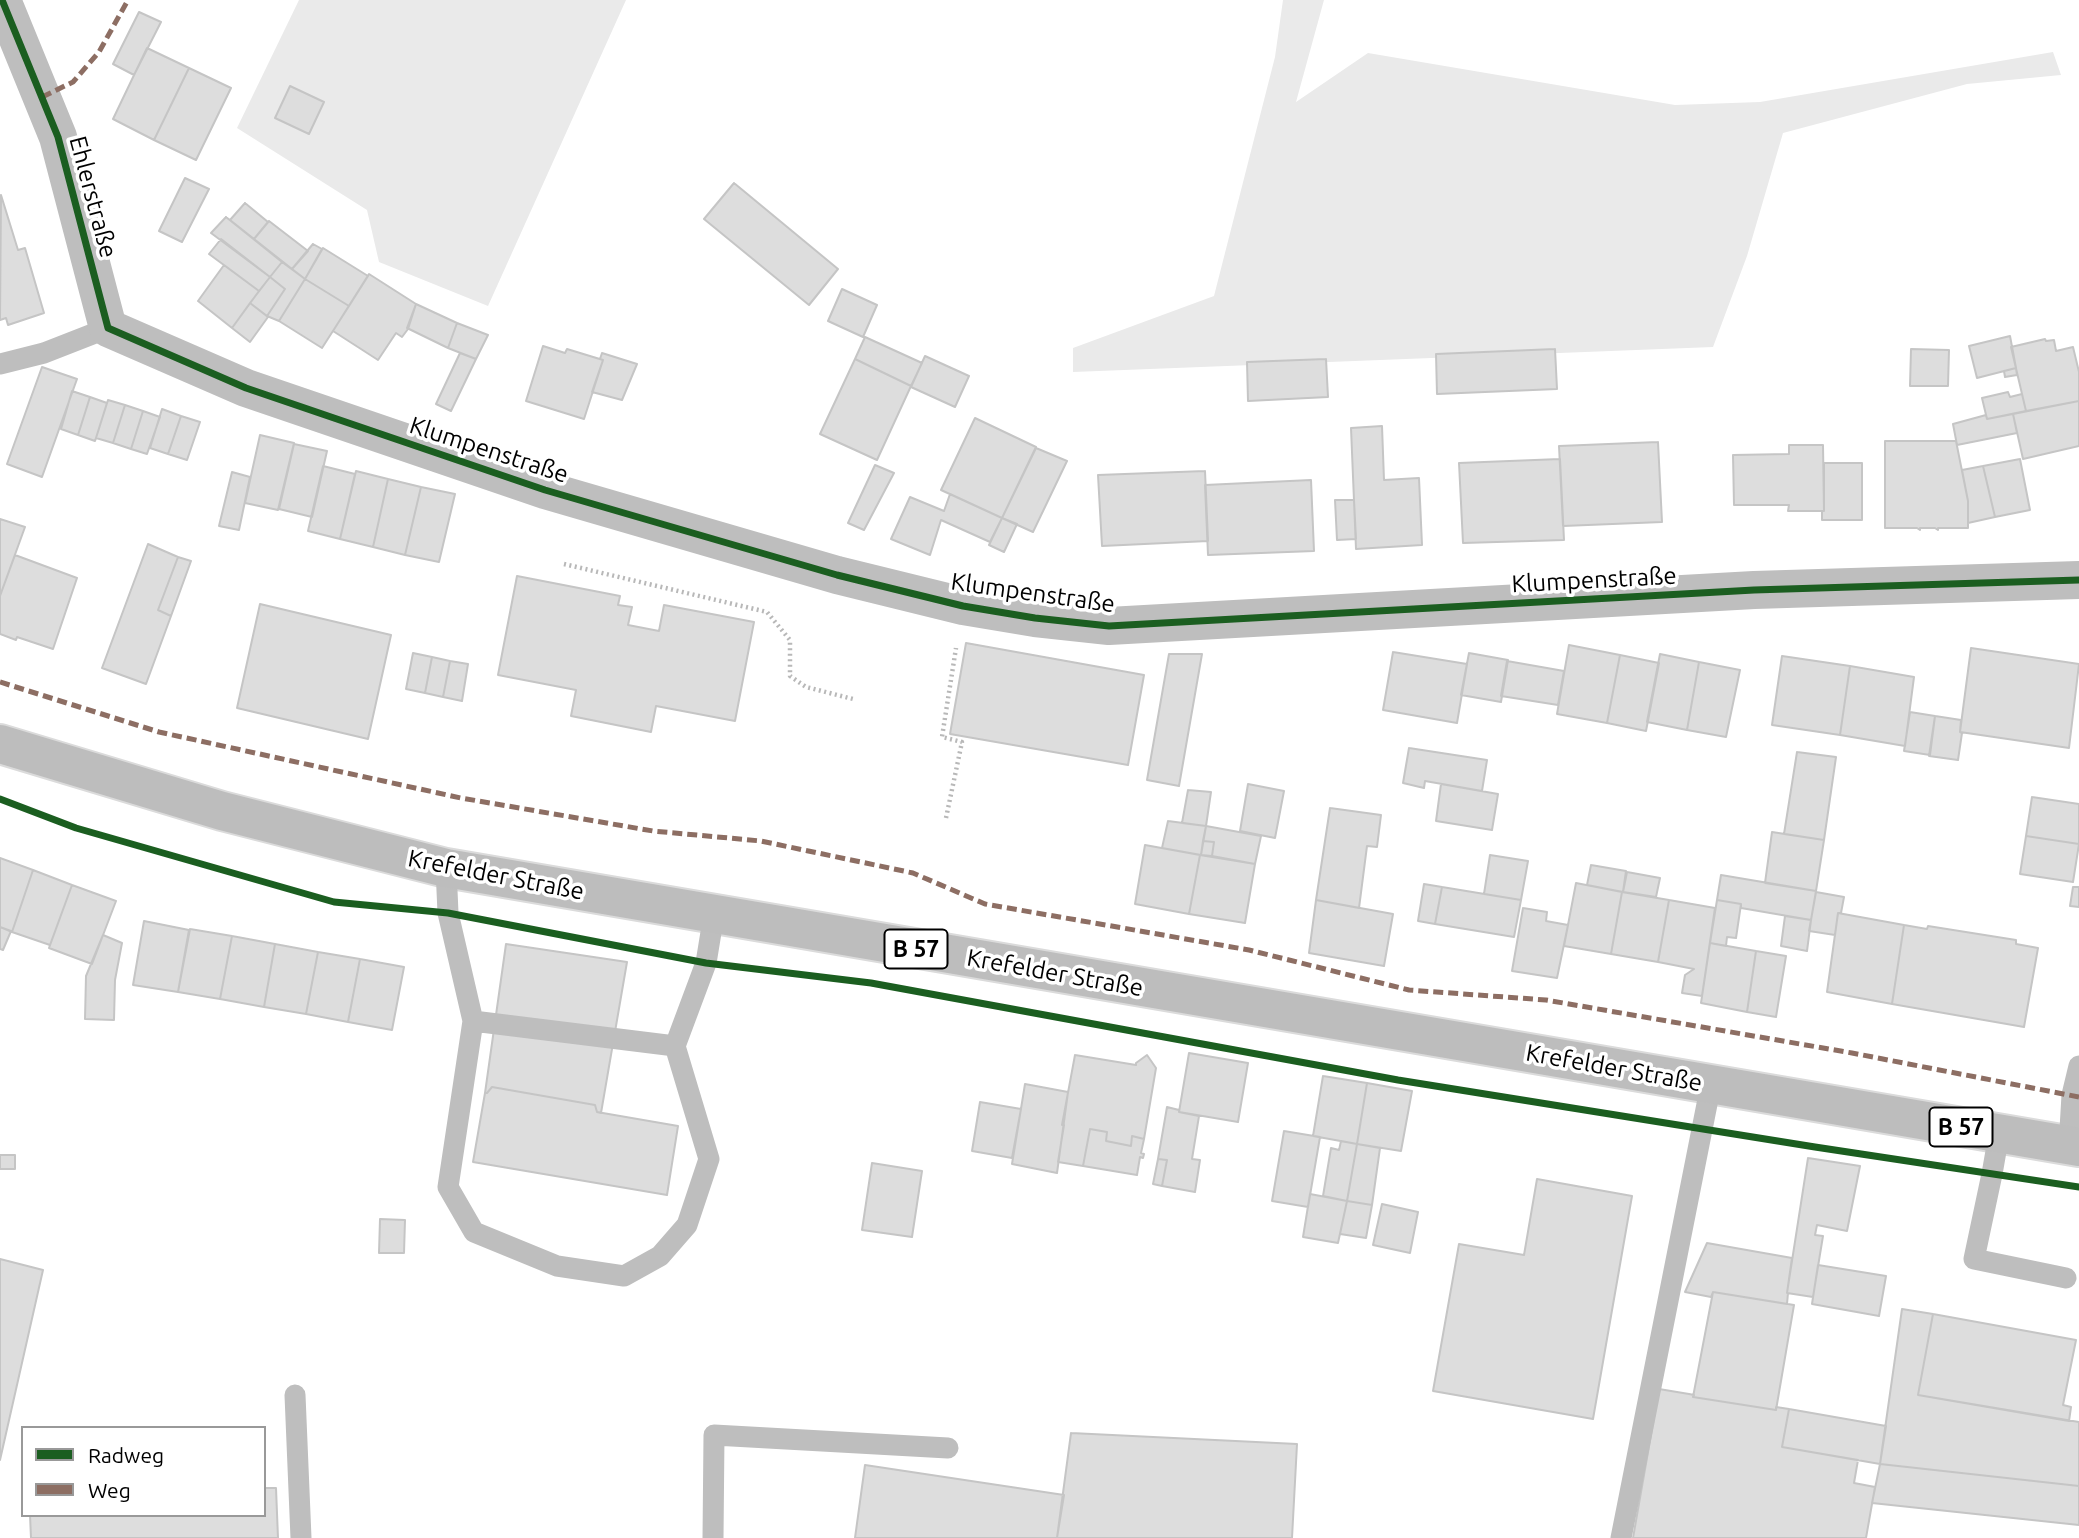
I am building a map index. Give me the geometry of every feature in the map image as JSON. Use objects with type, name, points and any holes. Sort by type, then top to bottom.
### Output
[{"type":"main road","name":"Krefelder Straße","points":[[0,744],[222,811],[446,868],[2074,1147]]},
{"type":"street","name":"Ehlerstraße","points":[[4,12],[58,137],[108,328]]},
{"type":"street","name":"Klumpenstraße","points":[[108,328],[246,388],[545,490],[836,575],[963,606],[1035,618],[1109,626],[1754,590],[2079,580]]},
{"type":"lane","points":[[0,364],[44,353],[108,328]]},
{"type":"lane","points":[[446,868],[448,913],[473,1021],[448,1187],[474,1232],[557,1266],[624,1276],[660,1256],[687,1225],[709,1159],[675,1046],[706,963],[714,914]]},
{"type":"lane","points":[[473,1021],[675,1046]]},
{"type":"lane","points":[[2074,1147],[2072,1095],[2079,1066]]},
{"type":"lane","points":[[1621,1538],[1711,1084]]},
{"type":"lane","points":[[1999,1134],[1974,1259],[2066,1278]]},
{"type":"lane","points":[[295,1395],[301,1538]]},
{"type":"lane","points":[[713,1538],[714,1435],[948,1448]]},
{"type":"path","points":[[564,564],[767,612],[790,640],[790,676],[806,687],[853,699]]},
{"type":"path","points":[[946,818],[962,742],[942,737],[957,647]]},
{"type":"shaded area","points":[[299,0],[626,0],[488,306],[379,262],[367,210],[237,128]]},
{"type":"shaded area","points":[[1283,0],[1324,0],[1296,102],[1368,53],[1675,105],[1760,102],[2053,52],[2061,75],[1967,84],[1783,133],[1747,256],[1713,347],[1073,372],[1073,348],[1214,296],[1275,57]]},
{"type":"building","points":[[139,12],[161,22],[134,75],[113,64]]},
{"type":"building","points":[[147,48],[189,68],[154,140],[113,119]]},
{"type":"building","points":[[189,68],[231,88],[196,160],[154,140]]},
{"type":"building","points":[[290,86],[324,102],[309,134],[275,118]]},
{"type":"building","points":[[185,178],[209,189],[182,242],[159,231]]},
{"type":"building","points":[[734,183],[838,269],[809,305],[704,219]]},
{"type":"building","points":[[1,195],[18,250],[25,248],[44,313],[8,325],[6,318],[0,320]]},
{"type":"building","points":[[245,203],[268,222],[254,239],[230,220]]},
{"type":"building","points":[[226,217],[282,262],[270,277],[211,233]]},
{"type":"building","points":[[269,221],[308,251],[292,269],[254,239]]},
{"type":"building","points":[[221,239],[270,277],[259,291],[209,254]]},
{"type":"building","points":[[313,244],[322,249],[305,279],[292,269]]},
{"type":"building","points":[[323,248],[368,276],[349,306],[305,279]]},
{"type":"building","points":[[282,262],[305,279],[279,321],[267,316],[285,289],[270,277]]},
{"type":"building","points":[[224,265],[259,291],[232,328],[198,301]]},
{"type":"building","points":[[369,274],[416,304],[408,329],[402,337],[396,333],[378,360],[333,331]]},
{"type":"building","points":[[270,277],[285,289],[267,316],[250,303]]},
{"type":"building","points":[[305,279],[349,306],[322,348],[279,321]]},
{"type":"building","points":[[842,289],[877,305],[863,337],[828,321]]},
{"type":"building","points":[[250,303],[268,317],[250,342],[232,328]]},
{"type":"building","points":[[416,304],[457,323],[448,348],[407,328]]},
{"type":"building","points":[[457,323],[488,335],[476,359],[448,348]]},
{"type":"building","points":[[2010,336],[2016,368],[1977,378],[1969,346]]},
{"type":"building","points":[[865,337],[922,363],[911,386],[855,359]]},
{"type":"building","points":[[2045,339],[2054,340],[2056,351],[2073,347],[2079,372],[2079,401],[2026,411],[2011,347]]},
{"type":"building","points":[[543,346],[565,353],[567,349],[603,360],[584,419],[526,401]]},
{"type":"building","points":[[1555,349],[1557,389],[1437,394],[1436,354]]},
{"type":"building","points":[[1911,349],[1949,350],[1948,386],[1910,386]]},
{"type":"building","points":[[460,353],[476,359],[451,411],[436,404]]},
{"type":"building","points":[[602,353],[637,364],[622,400],[592,392],[603,360],[600,359]]},
{"type":"building","points":[[925,356],[969,376],[955,407],[911,387]]},
{"type":"building","points":[[855,359],[911,386],[877,460],[820,434]]},
{"type":"building","points":[[1326,359],[1328,397],[1248,401],[1247,362]]},
{"type":"building","points":[[42,367],[77,379],[42,477],[7,464]]},
{"type":"building","points":[[2016,368],[2017,375],[2005,377],[2004,371]]},
{"type":"building","points":[[72,391],[90,397],[78,435],[61,429]]},
{"type":"building","points":[[2008,392],[2010,397],[2022,394],[2026,411],[1987,419],[1982,398]]},
{"type":"building","points":[[90,397],[107,403],[95,441],[78,435]]},
{"type":"building","points":[[108,400],[125,405],[113,443],[96,438]]},
{"type":"building","points":[[2079,401],[2079,446],[2023,459],[2013,414]]},
{"type":"building","points":[[125,405],[143,411],[131,449],[113,443]]},
{"type":"building","points":[[162,409],[181,416],[168,454],[150,448]]},
{"type":"building","points":[[143,411],[160,417],[147,454],[131,449]]},
{"type":"building","points":[[2013,414],[2017,433],[1957,445],[1953,424],[1986,415],[1987,419]]},
{"type":"building","points":[[181,416],[200,422],[187,460],[168,454]]},
{"type":"building","points":[[975,418],[1036,447],[1002,518],[941,490]]},
{"type":"building","points":[[1382,426],[1384,480],[1419,478],[1422,545],[1356,549],[1351,428]]},
{"type":"building","points":[[260,435],[294,443],[278,510],[245,503]]},
{"type":"building","points":[[1885,441],[1956,441],[1968,501],[1968,528],[1885,528]]},
{"type":"building","points":[[1658,442],[1662,522],[1563,526],[1559,446]]},
{"type":"building","points":[[294,444],[327,451],[312,517],[279,509]]},
{"type":"building","points":[[1789,445],[1823,445],[1824,511],[1788,511],[1789,505],[1734,505],[1733,455],[1789,454]]},
{"type":"building","points":[[1036,448],[1067,461],[1033,532],[1002,518]]},
{"type":"building","points":[[1560,459],[1564,540],[1463,543],[1459,463]]},
{"type":"building","points":[[2020,459],[2030,510],[1995,517],[1983,466]]},
{"type":"building","points":[[1824,463],[1862,463],[1862,520],[1822,520]]},
{"type":"building","points":[[875,465],[894,473],[864,530],[848,523]]},
{"type":"building","points":[[323,466],[355,474],[340,539],[308,531]]},
{"type":"building","points":[[1983,466],[1995,517],[1968,523],[1968,501],[1962,470]]},
{"type":"building","points":[[356,471],[388,479],[373,547],[340,539]]},
{"type":"building","points":[[1205,471],[1208,541],[1102,546],[1098,475]]},
{"type":"building","points":[[232,472],[250,477],[239,530],[219,526]]},
{"type":"building","points":[[388,479],[421,487],[405,555],[373,547]]},
{"type":"building","points":[[1311,480],[1314,551],[1208,555],[1205,485]]},
{"type":"building","points":[[421,487],[455,494],[439,562],[405,555]]},
{"type":"building","points":[[950,494],[1002,518],[990,542],[941,520],[930,555],[891,539],[910,497],[944,511]]},
{"type":"building","points":[[1335,500],[1354,500],[1356,539],[1337,540]]},
{"type":"building","points":[[1002,518],[1017,524],[1004,552],[989,545]]},
{"type":"building","points":[[0,519],[25,527],[0,596]]},
{"type":"building","points":[[148,544],[178,557],[158,610],[171,616],[146,684],[102,668]]},
{"type":"building","points":[[15,555],[77,578],[53,649],[0,634],[0,596]]},
{"type":"building","points":[[178,557],[191,561],[171,616],[158,610]]},
{"type":"building","points":[[517,576],[620,596],[618,605],[632,607],[628,625],[659,631],[664,605],[754,622],[735,721],[656,706],[651,732],[571,716],[576,690],[498,675]]},
{"type":"building","points":[[260,604],[391,635],[368,739],[237,708]]},
{"type":"building","points":[[966,643],[1144,675],[1128,765],[950,734]]},
{"type":"building","points":[[1569,645],[1620,655],[1607,723],[1557,714]]},
{"type":"building","points":[[1971,648],[2079,664],[2069,748],[1960,732]]},
{"type":"building","points":[[1393,652],[1467,664],[1457,723],[1383,710]]},
{"type":"building","points":[[413,653],[432,657],[425,693],[406,689]]},
{"type":"building","points":[[1469,653],[1508,660],[1501,702],[1461,695]]},
{"type":"building","points":[[1169,654],[1202,654],[1179,786],[1147,780]]},
{"type":"building","points":[[1660,654],[1699,662],[1687,730],[1647,722]]},
{"type":"building","points":[[1620,655],[1659,663],[1646,731],[1607,723]]},
{"type":"building","points":[[1782,656],[1850,666],[1840,735],[1772,725]]},
{"type":"building","points":[[432,657],[450,661],[443,697],[425,693]]},
{"type":"building","points":[[450,661],[468,664],[462,701],[443,697]]},
{"type":"building","points":[[1507,661],[1564,671],[1558,705],[1501,696]]},
{"type":"building","points":[[1699,662],[1740,670],[1726,737],[1687,730]]},
{"type":"building","points":[[1850,666],[1914,677],[1905,746],[1840,735]]},
{"type":"building","points":[[1910,712],[1935,716],[1930,755],[1904,751]]},
{"type":"building","points":[[1935,716],[1961,720],[1958,760],[1929,756]]},
{"type":"building","points":[[1409,748],[1487,760],[1482,791],[1425,781],[1424,788],[1403,783]]},
{"type":"building","points":[[1797,752],[1836,757],[1824,840],[1784,834]]},
{"type":"building","points":[[1248,784],[1284,791],[1275,838],[1240,831]]},
{"type":"building","points":[[1441,784],[1498,794],[1492,830],[1436,821]]},
{"type":"building","points":[[1188,790],[1211,792],[1206,826],[1182,823]]},
{"type":"building","points":[[2032,797],[2079,804],[2079,844],[2026,836]]},
{"type":"building","points":[[1330,808],[1381,815],[1377,847],[1367,846],[1359,908],[1316,900]]},
{"type":"building","points":[[1168,821],[1206,826],[1201,855],[1162,848]]},
{"type":"building","points":[[1206,826],[1261,836],[1255,864],[1212,856],[1214,842],[1203,841]]},
{"type":"building","points":[[1772,832],[1824,840],[1816,891],[1765,883]]},
{"type":"building","points":[[2026,836],[2079,844],[2073,882],[2020,874]]},
{"type":"building","points":[[1203,841],[1214,842],[1212,856],[1201,855]]},
{"type":"building","points":[[1145,845],[1200,855],[1189,914],[1135,904]]},
{"type":"building","points":[[1200,855],[1255,864],[1245,923],[1189,914]]},
{"type":"building","points":[[1490,855],[1528,861],[1521,900],[1484,894]]},
{"type":"building","points":[[0,858],[33,870],[12,932],[0,927]]},
{"type":"building","points":[[1591,865],[1626,871],[1623,892],[1587,885]]},
{"type":"building","points":[[33,870],[72,885],[50,945],[12,932]]},
{"type":"building","points":[[1627,872],[1660,878],[1656,897],[1623,892]]},
{"type":"building","points":[[1721,875],[1816,891],[1811,920],[1741,908],[1741,904],[1717,900]]},
{"type":"building","points":[[1576,883],[1622,892],[1611,954],[1564,946]]},
{"type":"building","points":[[1424,884],[1442,887],[1435,924],[1418,921]]},
{"type":"building","points":[[72,885],[116,901],[92,964],[49,948]]},
{"type":"building","points":[[1442,887],[1521,900],[1514,937],[1435,924]]},
{"type":"building","points":[[2073,887],[2079,887],[2079,907],[2070,906]]},
{"type":"building","points":[[1622,892],[1669,900],[1658,962],[1611,954]]},
{"type":"building","points":[[1816,892],[1844,897],[1841,913],[1838,913],[1835,935],[1809,931]]},
{"type":"building","points":[[1316,900],[1393,914],[1384,966],[1309,953]]},
{"type":"building","points":[[1669,900],[1715,908],[1702,996],[1682,993],[1685,975],[1694,969],[1658,962]]},
{"type":"building","points":[[1717,900],[1741,904],[1736,938],[1727,937],[1726,946],[1710,943]]},
{"type":"building","points":[[1523,908],[1547,912],[1546,921],[1568,925],[1557,978],[1512,971]]},
{"type":"building","points":[[1838,913],[1904,925],[1892,1004],[1827,992]]},
{"type":"building","points":[[1785,916],[1811,920],[1807,951],[1781,946]]},
{"type":"building","points":[[144,921],[189,930],[178,992],[133,985]]},
{"type":"building","points":[[1904,925],[1927,929],[1928,926],[2016,940],[2016,944],[2038,948],[2024,1027],[1892,1004]]},
{"type":"building","points":[[0,927],[11,931],[3,950],[0,949]]},
{"type":"building","points":[[190,929],[232,936],[220,999],[178,992]]},
{"type":"building","points":[[103,935],[122,943],[115,980],[114,1020],[85,1019],[86,976]]},
{"type":"building","points":[[232,936],[275,944],[264,1007],[220,999]]},
{"type":"building","points":[[1710,943],[1756,951],[1747,1012],[1701,1003]]},
{"type":"building","points":[[275,944],[318,952],[306,1014],[264,1007]]},
{"type":"building","points":[[506,944],[627,962],[601,1113],[597,1112],[595,1105],[492,1087],[485,1093]]},
{"type":"building","points":[[1756,951],[1786,956],[1776,1017],[1747,1012]]},
{"type":"building","points":[[318,952],[360,959],[348,1022],[306,1014]]},
{"type":"building","points":[[360,959],[404,967],[392,1030],[348,1022]]},
{"type":"building","points":[[1189,1053],[1248,1063],[1238,1122],[1179,1112]]},
{"type":"building","points":[[1075,1055],[1136,1065],[1147,1055],[1156,1068],[1144,1139],[1132,1136],[1131,1146],[1106,1141],[1107,1132],[1090,1129],[1083,1166],[1058,1162]]},
{"type":"building","points":[[1323,1076],[1367,1083],[1357,1144],[1313,1136]]},
{"type":"building","points":[[1367,1083],[1412,1091],[1401,1151],[1357,1144]]},
{"type":"building","points":[[1025,1084],[1068,1092],[1057,1173],[1012,1164]]},
{"type":"building","points":[[492,1087],[595,1105],[597,1112],[678,1126],[667,1195],[473,1162],[485,1093]]},
{"type":"building","points":[[980,1102],[1021,1109],[1012,1158],[972,1151]]},
{"type":"building","points":[[1167,1107],[1199,1116],[1192,1159],[1200,1160],[1195,1192],[1162,1186],[1167,1160],[1158,1159]]},
{"type":"building","points":[[1090,1129],[1107,1132],[1106,1141],[1131,1146],[1132,1136],[1144,1139],[1141,1153],[1144,1154],[1143,1158],[1140,1157],[1137,1175],[1083,1166]]},
{"type":"building","points":[[1284,1131],[1320,1137],[1308,1207],[1272,1201]]},
{"type":"building","points":[[1341,1141],[1357,1144],[1347,1201],[1323,1196],[1331,1148],[1339,1150]]},
{"type":"building","points":[[1357,1144],[1380,1148],[1372,1205],[1347,1201]]},
{"type":"building","points":[[0,1155],[15,1155],[15,1169],[0,1169]]},
{"type":"building","points":[[1808,1158],[1860,1166],[1847,1231],[1817,1225],[1815,1235],[1823,1236],[1813,1297],[1787,1293]]},
{"type":"building","points":[[1158,1159],[1167,1160],[1162,1186],[1153,1184]]},
{"type":"building","points":[[872,1163],[922,1171],[912,1237],[862,1230]]},
{"type":"building","points":[[1537,1179],[1632,1196],[1593,1419],[1433,1391],[1459,1244],[1524,1255]]},
{"type":"building","points":[[1310,1194],[1347,1201],[1338,1243],[1303,1237]]},
{"type":"building","points":[[1347,1201],[1372,1205],[1366,1238],[1340,1234]]},
{"type":"building","points":[[1382,1204],[1418,1212],[1410,1253],[1373,1245]]},
{"type":"building","points":[[380,1219],[405,1220],[404,1253],[379,1253]]},
{"type":"building","points":[[1707,1243],[1792,1258],[1787,1304],[1713,1292],[1711,1297],[1685,1292]]},
{"type":"building","points":[[0,1259],[43,1270],[0,1460]]},
{"type":"building","points":[[1818,1265],[1886,1276],[1879,1316],[1812,1304]]},
{"type":"building","points":[[1713,1292],[1794,1305],[1776,1410],[1693,1397]]},
{"type":"building","points":[[1902,1309],[1933,1314],[1918,1395],[2079,1422],[2079,1486],[1880,1464]]},
{"type":"building","points":[[1933,1314],[2076,1340],[2063,1405],[2071,1407],[2069,1421],[1918,1395]]},
{"type":"building","points":[[1659,1389],[1776,1410],[1776,1407],[1789,1409],[1782,1447],[1858,1460],[1854,1483],[1875,1487],[1866,1538],[1633,1538]]},
{"type":"building","points":[[1789,1409],[1886,1426],[1880,1464],[1782,1447]]},
{"type":"building","points":[[1071,1433],[1297,1444],[1292,1538],[1057,1538]]},
{"type":"building","points":[[1880,1464],[2079,1486],[2079,1525],[1872,1503]]},
{"type":"building","points":[[865,1465],[1064,1495],[1057,1538],[855,1538]]},
{"type":"building","points":[[266,1488],[276,1488],[278,1538],[31,1538],[30,1517],[266,1517]]},
{"type":"marked path","points":[[42,97],[73,82],[99,52],[128,0]]},
{"type":"marked path","points":[[0,682],[159,732],[461,798],[653,831],[761,841],[913,873],[985,904],[1249,950],[1409,990],[1546,1000],[1852,1053],[2079,1097]]},
{"type":"cycle path","points":[[2,0],[58,137],[108,328],[246,388],[545,490],[837,575],[963,606],[1035,618],[1109,626],[1754,590],[2079,580]]},
{"type":"cycle path","points":[[0,799],[76,828],[334,902],[448,913],[706,963],[871,983],[1398,1080],[2079,1187]]}]
